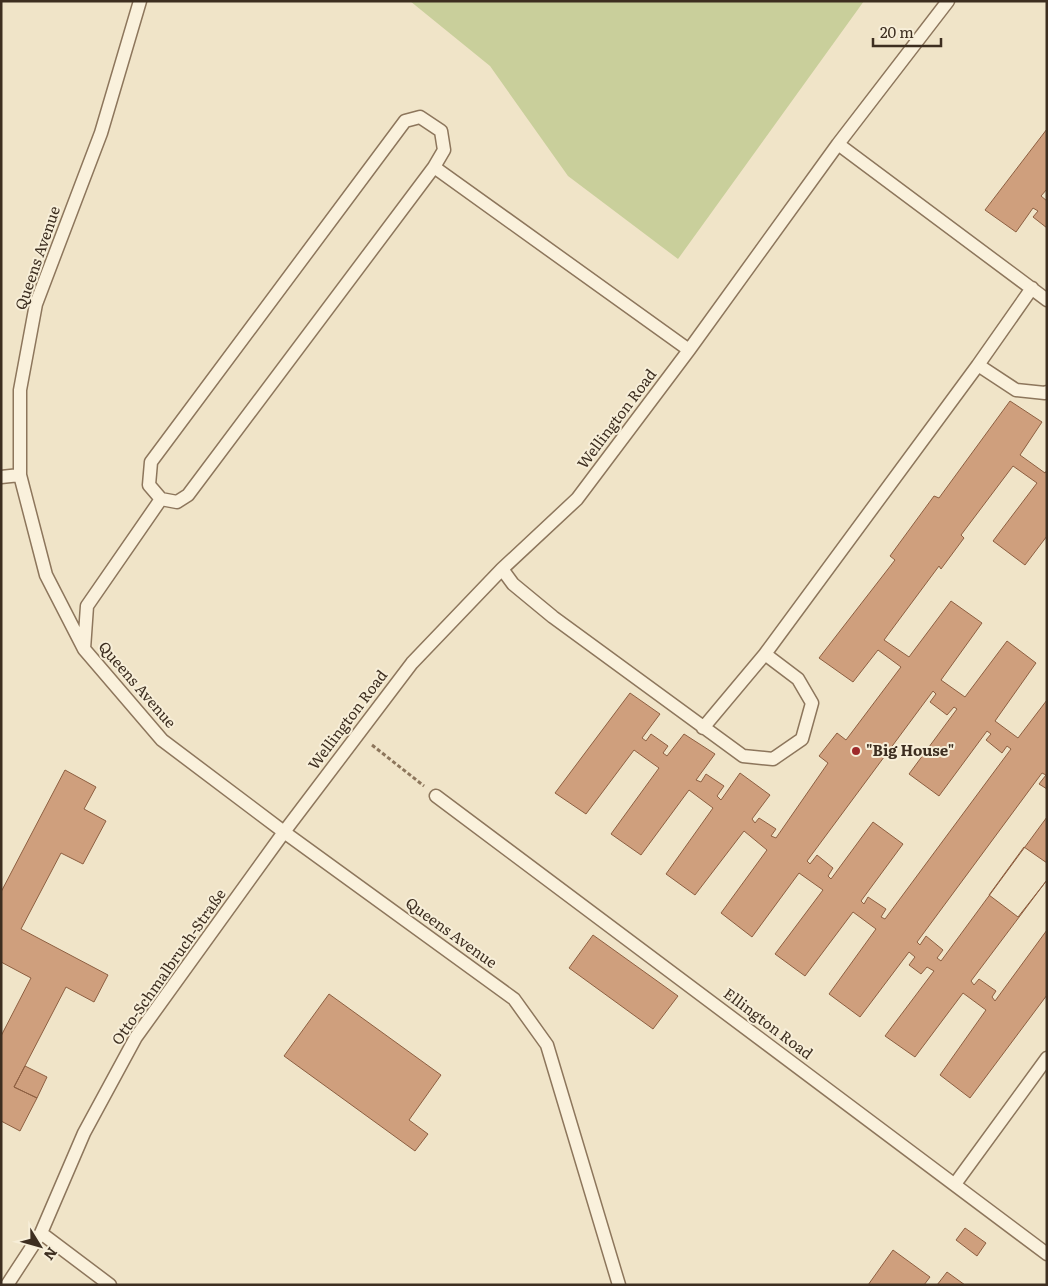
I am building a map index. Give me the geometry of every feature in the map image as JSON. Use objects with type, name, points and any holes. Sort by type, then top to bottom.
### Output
[{"type":"lane","name":"Queens Avenue","points":[[140,1],[101,133],[36,304],[20,390],[20,475],[46,575],[84,649],[162,740],[284,832],[514,999],[547,1045],[619,1285]]},
{"type":"lane","name":"Wellington Road","points":[[284,832],[412,663],[502,569],[577,499],[689,350],[838,144],[948,1]]},
{"type":"lane","points":[[420,117],[441,132],[444,150],[434,167],[188,495],[178,502],[161,499],[150,485],[151,462],[405,121],[420,117]]},
{"type":"lane","points":[[838,144],[1047,300]]},
{"type":"lane","points":[[434,167],[689,350]]},
{"type":"lane","points":[[703,728],[765,654],[978,365],[1032,288]]},
{"type":"lane","points":[[978,365],[1016,390],[1047,392]]},
{"type":"lane","points":[[1,477],[20,475]]},
{"type":"lane","points":[[84,649],[88,606],[161,499]]},
{"type":"lane","points":[[502,569],[513,584],[554,617],[703,728],[743,756],[773,759],[802,739],[812,703],[798,679],[765,654]]},
{"type":"lane","name":"Ellington Road","points":[[436,796],[1047,1254]]},
{"type":"lane","name":"Otto-Schmalbruch-Straße","points":[[7,1285],[41,1233],[84,1133],[136,1037],[284,832]]},
{"type":"lane","points":[[955,1184],[1047,1058]]},
{"type":"lane","points":[[41,1233],[110,1285]]},
{"type":"path","points":[[358,734],[436,796]]},
{"type":"green space","points":[[410,1],[864,1],[678,259],[568,176],[490,66]]},
{"type":"building","points":[[1047,129],[1047,189],[1041,196],[1047,201],[1047,228],[1033,217],[1038,211],[1033,208],[1016,232],[985,210]]},
{"type":"building","name":"\"Big House\"","points":[[1010,401],[1042,422],[1020,455],[1045,473],[1047,470],[1047,536],[1025,565],[993,541],[1037,483],[1013,466],[961,535],[964,538],[941,569],[939,566],[884,640],[909,657],[951,601],[982,623],[941,680],[965,697],[1007,641],[1036,663],[995,721],[1018,738],[1047,700],[1047,789],[1039,784],[1046,775],[1042,773],[917,942],[920,945],[926,936],[943,950],[937,958],[941,961],[1047,817],[1047,880],[971,981],[974,985],[979,979],[996,991],[992,997],[995,1001],[1047,930],[1047,995],[970,1098],[940,1075],[986,1010],[963,993],[915,1057],[885,1036],[934,971],[927,967],[921,974],[909,965],[915,957],[909,952],[860,1017],[829,994],[876,929],[853,912],[805,976],[775,954],[823,890],[799,873],[752,937],[721,913],[767,850],[744,831],[695,895],[666,874],[713,808],[689,790],[641,855],[611,834],[659,768],[634,750],[586,814],[555,793],[630,693],[660,714],[642,738],[646,741],[651,734],[668,746],[663,753],[667,756],[684,734],[715,754],[696,780],[701,782],[706,774],[724,786],[717,796],[721,800],[740,773],[770,795],[752,819],[755,823],[759,818],[776,829],[771,836],[776,838],[828,763],[819,756],[837,733],[846,740],[901,667],[878,650],[853,682],[819,658],[895,560],[890,556],[934,496],[939,498]],"holes":[[[933,691],[936,694],[930,702],[947,715],[954,707],[957,709],[909,774],[939,796],[987,731],[991,734],[986,740],[1002,753],[1007,746],[1011,749],[885,919],[881,917],[886,909],[868,897],[864,904],[861,901],[903,844],[873,822],[831,879],[828,876],[833,868],[817,855],[810,864],[807,861]]]},
{"type":"building","points":[[65,770],[96,787],[84,809],[106,821],[83,864],[61,853],[21,929],[108,975],[94,1002],[66,987],[14,1087],[37,1098],[20,1131],[1,1121],[1,1036],[31,978],[1,962],[1,892]]},
{"type":"building","points":[[1024,847],[1047,863],[1047,880],[1018,917],[989,895]]},
{"type":"building","points":[[593,935],[678,996],[653,1029],[569,968]]},
{"type":"building","points":[[329,994],[441,1075],[409,1120],[428,1134],[415,1151],[284,1056]]},
{"type":"building","points":[[25,1066],[47,1077],[37,1098],[14,1087]]},
{"type":"building","points":[[965,1228],[986,1243],[977,1256],[956,1240]]},
{"type":"building","points":[[893,1250],[930,1277],[924,1285],[868,1285]]},
{"type":"building","points":[[947,1272],[965,1285],[937,1285]]},
{"type":"place","name":"\"Big House\"","points":[[856,751]]}]
